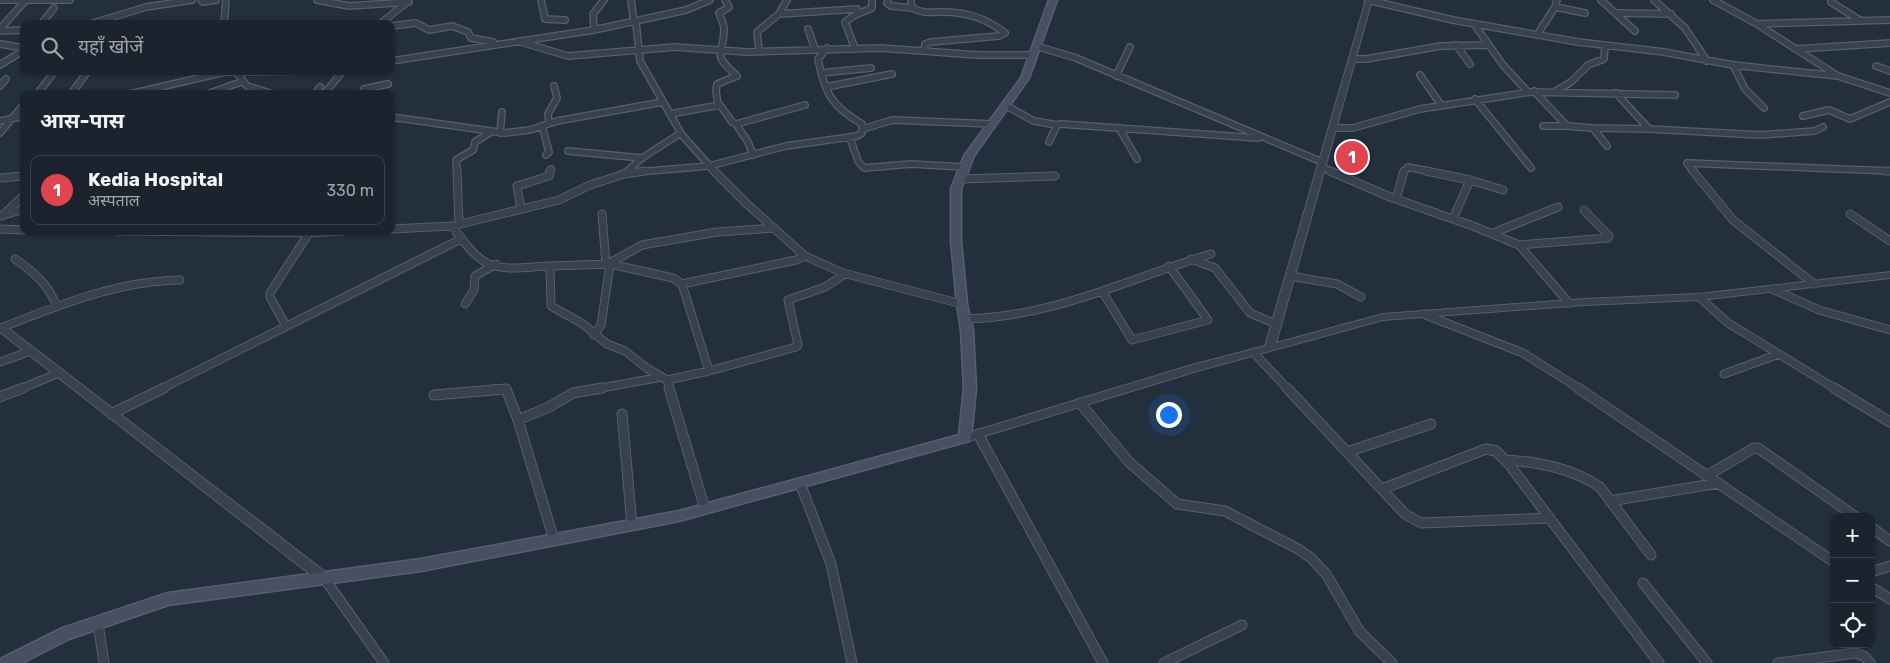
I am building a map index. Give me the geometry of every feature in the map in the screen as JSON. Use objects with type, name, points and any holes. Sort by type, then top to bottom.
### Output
[{"type":"main road","points":[[7,663],[65,634],[168,599],[420,565],[632,525],[705,509],[972,436],[965,319],[956,241],[956,189],[969,156],[1025,78],[1053,0]]},
{"type":"street","points":[[0,0],[70,0]]},
{"type":"street","points":[[103,20],[146,7],[192,0]]},
{"type":"street","points":[[202,0],[202,2],[216,0]]},
{"type":"street","points":[[224,20],[226,0]]},
{"type":"street","points":[[317,0],[349,6],[411,1]]},
{"type":"street","points":[[541,0],[546,19],[565,20]]},
{"type":"street","points":[[594,30],[594,14],[604,0]]},
{"type":"street","points":[[631,0],[640,60],[681,133],[709,166],[774,228],[805,256],[845,274],[962,304]]},
{"type":"street","points":[[395,60],[594,30],[686,10],[710,0]]},
{"type":"street","points":[[725,0],[729,7],[728,10],[718,13],[724,28],[719,50],[723,62],[737,76],[722,80],[714,88],[718,105],[732,122],[736,124],[748,142],[753,155]]},
{"type":"street","points":[[759,51],[757,32],[783,10],[787,0]]},
{"type":"street","points":[[855,48],[845,22],[855,15],[872,8],[872,0]]},
{"type":"street","points":[[888,0],[887,3],[891,6],[912,8],[921,13],[945,12],[978,16],[1005,33],[999,36],[931,42],[925,44],[924,51]]},
{"type":"street","points":[[911,0],[912,8]]},
{"type":"street","points":[[1270,347],[1368,0],[1474,24],[1605,46],[1671,53],[1733,64],[1838,76],[1890,93]]},
{"type":"street","points":[[1537,35],[1555,7],[1557,0]]},
{"type":"street","points":[[1601,0],[1635,31]]},
{"type":"street","points":[[1654,0],[1694,39],[1707,60]]},
{"type":"street","points":[[1714,0],[1757,24],[1838,76]]},
{"type":"street","points":[[0,30],[26,1]]},
{"type":"street","points":[[387,19],[411,1]]},
{"type":"street","points":[[1831,2],[1862,21]]},
{"type":"street","points":[[1555,7],[1585,13]]},
{"type":"street","points":[[44,20],[54,8]]},
{"type":"street","points":[[779,14],[857,9]]},
{"type":"street","points":[[1617,13],[1670,14]]},
{"type":"street","points":[[1757,24],[1890,20]]},
{"type":"street","points":[[0,23],[6,22]]},
{"type":"street","points":[[395,22],[402,25]]},
{"type":"street","points":[[395,26],[422,23],[429,30],[452,26],[468,32],[471,38],[497,44]]},
{"type":"street","points":[[1474,24],[1502,65],[1569,126]]},
{"type":"street","points":[[808,29],[815,49]]},
{"type":"street","points":[[0,30],[20,30]]},
{"type":"street","points":[[518,41],[568,56],[676,47],[759,51],[882,48],[977,55],[1035,51],[1076,58],[1264,138],[1396,199],[1493,233],[1519,245],[1569,304]]},
{"type":"street","points":[[0,44],[20,48]]},
{"type":"street","points":[[1883,44],[1890,48]]},
{"type":"street","points":[[1796,49],[1890,44]]},
{"type":"street","points":[[1352,59],[1456,45],[1489,45]]},
{"type":"street","points":[[1456,45],[1470,64]]},
{"type":"street","points":[[1556,91],[1571,82],[1588,65],[1604,59],[1605,46]]},
{"type":"street","points":[[1116,76],[1130,47]]},
{"type":"street","points":[[827,48],[818,59],[826,87],[842,112],[858,121],[863,129]]},
{"type":"street","points":[[0,65],[20,52]]},
{"type":"street","points":[[1733,64],[1736,76],[1744,88],[1764,108]]},
{"type":"street","points":[[1876,66],[1890,71]]},
{"type":"street","points":[[821,73],[871,68]]},
{"type":"street","points":[[826,87],[892,74]]},
{"type":"street","points":[[40,90],[52,75]]},
{"type":"street","points":[[74,90],[85,75]]},
{"type":"street","points":[[147,90],[208,75]]},
{"type":"street","points":[[238,75],[241,82],[253,90]]},
{"type":"street","points":[[328,90],[341,75]]},
{"type":"street","points":[[1420,75],[1441,105]]},
{"type":"street","points":[[0,86],[6,79]]},
{"type":"street","points":[[226,90],[241,82]]},
{"type":"street","points":[[364,90],[388,84]]},
{"type":"street","points":[[549,123],[548,114],[557,98],[554,86]]},
{"type":"street","points":[[1332,128],[1353,128],[1392,116],[1441,105],[1531,92],[1675,94]]},
{"type":"street","points":[[1616,93],[1649,129]]},
{"type":"street","points":[[1475,99],[1531,168]]},
{"type":"street","points":[[395,118],[500,133],[530,130],[549,123],[663,102]]},
{"type":"street","points":[[1803,116],[1829,110],[1850,119],[1890,102]]},
{"type":"street","points":[[670,114],[718,105]]},
{"type":"street","points":[[736,124],[805,105]]},
{"type":"street","points":[[1005,105],[1034,121],[1057,125],[1264,138]]},
{"type":"street","points":[[0,133],[20,108]]},
{"type":"street","points":[[500,133],[502,112]]},
{"type":"street","points":[[0,121],[20,117]]},
{"type":"street","points":[[395,228],[455,225],[559,200],[590,185],[624,174],[657,169],[709,166],[800,143],[850,138],[862,133],[863,129],[892,120],[992,124]]},
{"type":"street","points":[[1049,142],[1057,125]]},
{"type":"street","points":[[542,126],[549,152],[546,155]]},
{"type":"street","points":[[1543,126],[1761,135],[1815,131],[1823,127]]},
{"type":"street","points":[[1119,128],[1137,158]]},
{"type":"street","points":[[1593,128],[1607,146]]},
{"type":"street","points":[[491,132],[475,142],[473,150],[456,160],[455,225],[461,239],[488,264],[512,266],[608,265],[673,278],[682,284],[709,371]]},
{"type":"street","points":[[624,174],[642,158],[681,133]]},
{"type":"street","points":[[850,138],[858,161],[864,168],[911,164],[964,167]]},
{"type":"street","points":[[568,151],[642,158]]},
{"type":"street","points":[[1814,284],[1733,220],[1687,163],[1890,171]]},
{"type":"street","points":[[1396,199],[1406,168],[1470,180],[1503,190]]},
{"type":"street","points":[[521,209],[518,185],[548,176],[551,169]]},
{"type":"street","points":[[0,178],[20,176]]},
{"type":"street","points":[[959,179],[1055,176]]},
{"type":"street","points":[[1453,219],[1470,180]]},
{"type":"street","points":[[1,216],[20,199]]},
{"type":"street","points":[[1493,233],[1558,207]]},
{"type":"street","points":[[1,216],[20,210]]},
{"type":"street","points":[[1519,245],[1608,238],[1609,236],[1584,210]]},
{"type":"street","points":[[594,335],[601,326],[608,265],[602,214]]},
{"type":"street","points":[[1850,214],[1890,241]]},
{"type":"street","points":[[608,265],[642,245],[717,232],[774,228]]},
{"type":"street","points":[[0,229],[20,230]]},
{"type":"street","points":[[286,326],[270,297],[270,293],[308,235]]},
{"type":"street","points":[[111,414],[461,239]]},
{"type":"street","points":[[965,319],[987,320],[1003,318],[1102,291],[1169,266],[1211,254]]},
{"type":"street","points":[[682,284],[796,260],[805,256]]},
{"type":"street","points":[[15,259],[30,268],[48,286],[57,306]]},
{"type":"street","points":[[1191,259],[1215,268],[1250,313],[1276,324]]},
{"type":"street","points":[[465,304],[474,290],[475,276],[496,264]]},
{"type":"street","points":[[550,266],[552,306],[583,324],[607,344],[625,351],[648,369],[665,378],[705,509]]},
{"type":"street","points":[[1125,346],[1132,340],[1208,320],[1169,266]]},
{"type":"street","points":[[518,420],[549,408],[573,393],[709,371],[796,347],[798,345],[788,300],[817,292],[836,282],[845,274]]},
{"type":"street","points":[[1290,276],[1344,286],[1356,291],[1362,297]]},
{"type":"street","points":[[1103,663],[972,436],[1270,347],[1383,317],[1699,297],[1890,276]]},
{"type":"street","points":[[0,328],[57,306],[144,282],[156,279],[180,280]]},
{"type":"street","points":[[1772,289],[1819,310],[1890,330]]},
{"type":"street","points":[[1102,291],[1132,340]]},
{"type":"street","points":[[1699,297],[1728,323],[1890,422]]},
{"type":"street","points":[[1422,314],[1523,353],[1708,475],[1830,559]]},
{"type":"street","points":[[0,328],[324,578],[384,663]]},
{"type":"street","points":[[0,362],[31,352]]},
{"type":"street","points":[[1253,352],[1406,514],[1421,523],[1550,518]]},
{"type":"street","points":[[1724,374],[1779,354]]},
{"type":"street","points":[[0,397],[59,373]]},
{"type":"street","points":[[434,395],[505,388],[518,420],[554,540]]},
{"type":"street","points":[[1080,403],[1129,462],[1177,504],[1225,511],[1298,549],[1310,558],[1326,574],[1360,632],[1392,663]]},
{"type":"street","points":[[622,414],[632,525]]},
{"type":"street","points":[[1348,452],[1431,424]]},
{"type":"street","points":[[1708,475],[1754,448],[1758,448],[1850,513]]},
{"type":"street","points":[[1382,489],[1486,449],[1496,451],[1550,518],[1659,663]]},
{"type":"street","points":[[1505,460],[1541,464],[1588,478],[1600,487],[1651,556]]},
{"type":"street","points":[[800,483],[831,564],[853,662]]},
{"type":"street","points":[[1610,502],[1719,483]]},
{"type":"street","points":[[1875,530],[1890,540]]},
{"type":"street","points":[[1875,571],[1890,566]]},
{"type":"street","points":[[1643,583],[1707,663]]},
{"type":"street","points":[[1875,590],[1890,599]]},
{"type":"street","points":[[98,623],[104,663]]},
{"type":"street","points":[[1164,663],[1242,625]]},
{"type":"street","points":[[1778,663],[1856,653],[1865,657],[1870,663]]},
{"type":"place","name":"Kedia Hospital","points":[[1352,157]]}]
